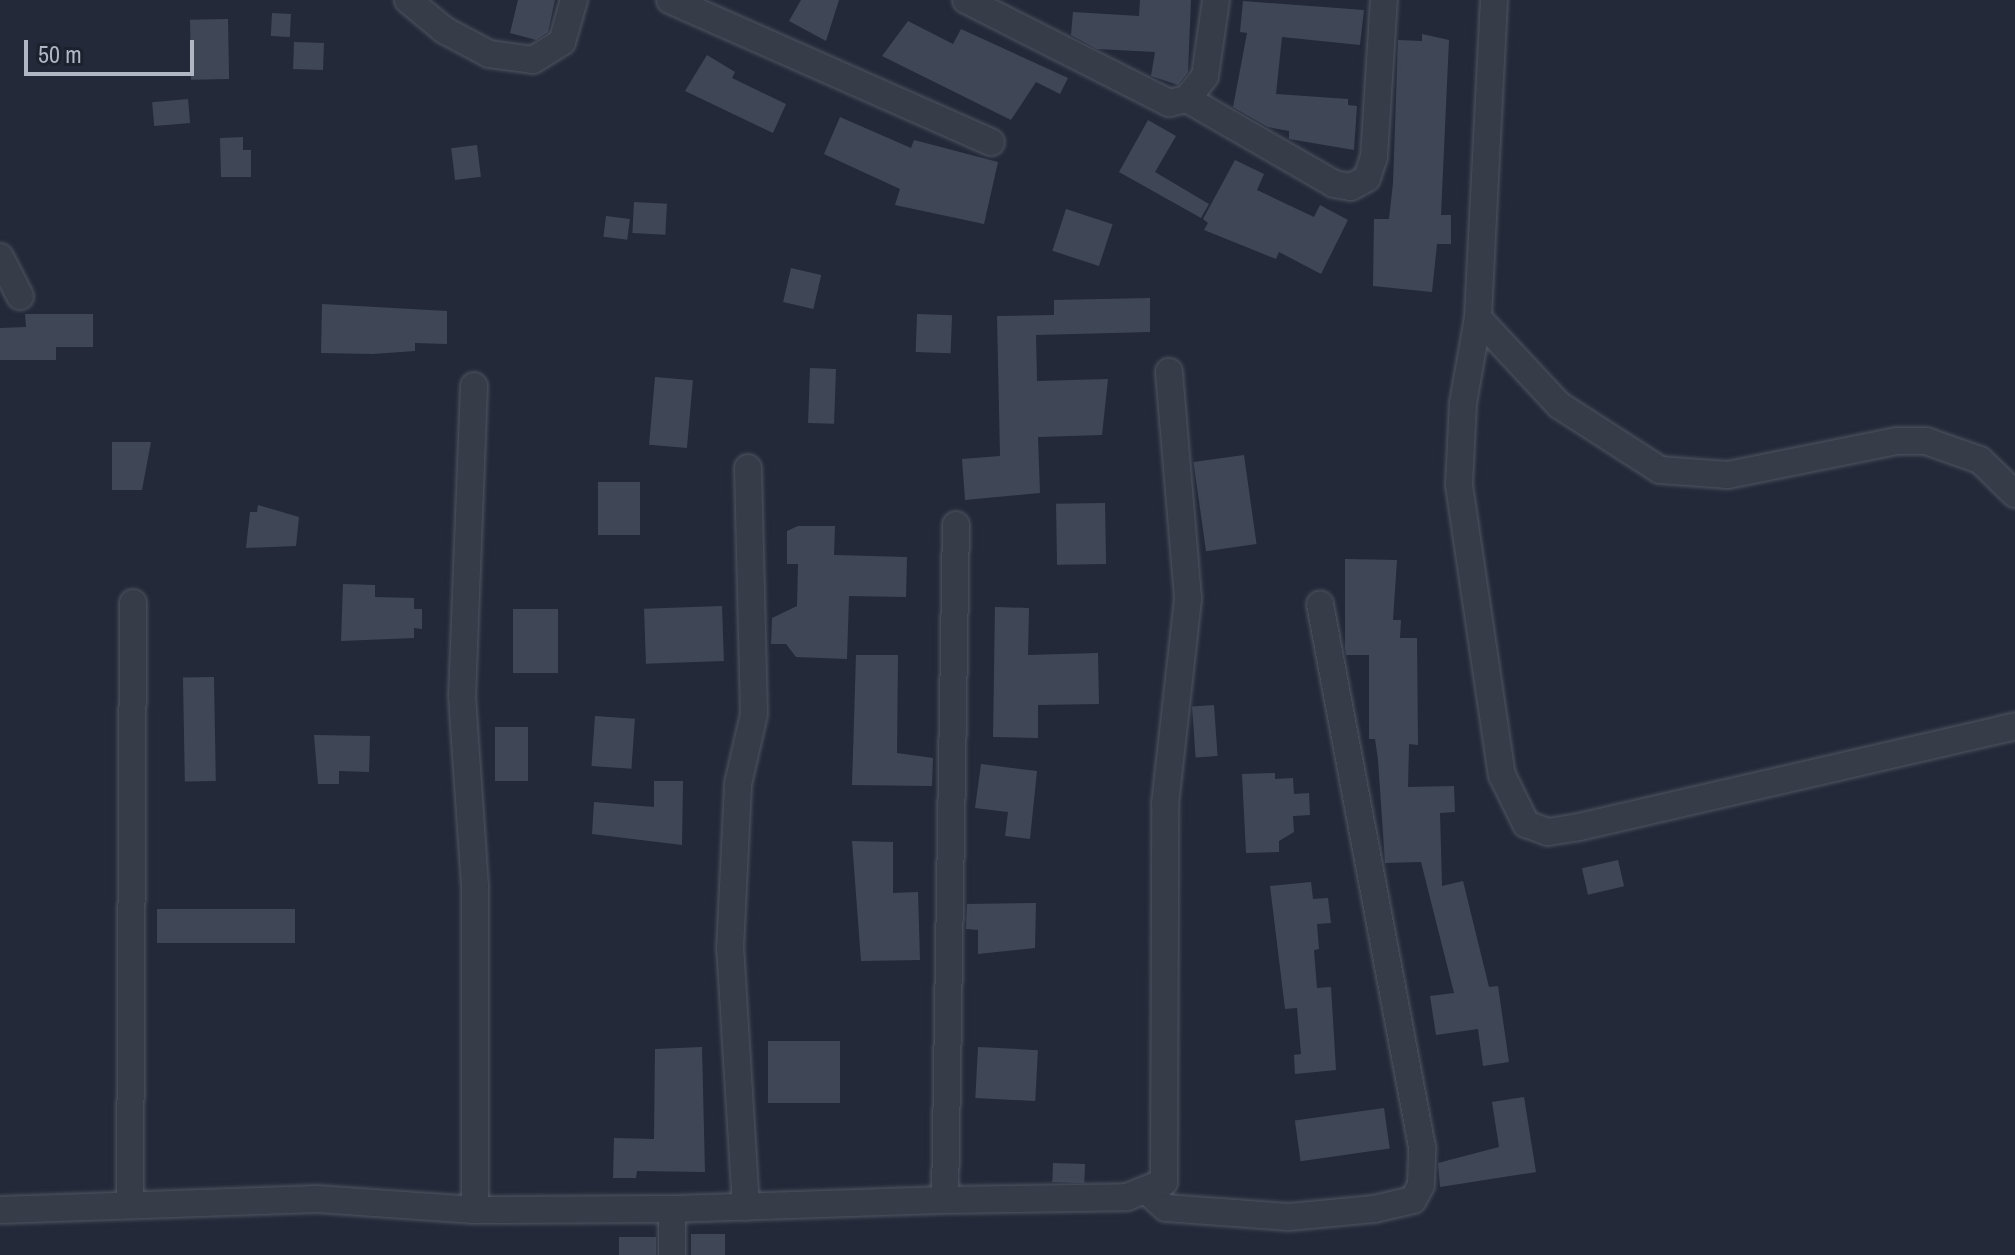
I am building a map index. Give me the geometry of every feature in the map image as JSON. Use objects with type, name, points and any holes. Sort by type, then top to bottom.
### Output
[{"type":"street","points":[[408,0],[444,30],[489,54],[533,60],[562,42],[574,0]]},
{"type":"street","points":[[670,0],[991,142]]},
{"type":"street","points":[[966,0],[1153,99],[1187,99],[1334,184],[1351,187],[1367,178],[1374,157],[1384,0]]},
{"type":"street","points":[[1187,99],[1205,76],[1216,0]]},
{"type":"street","points":[[1494,0],[1478,318],[1463,403],[1459,485],[1502,775],[1526,824],[1548,832],[1579,827],[2015,726]]},
{"type":"street","points":[[0,257],[20,296]]},
{"type":"street","points":[[1478,318],[1559,405],[1660,470],[1728,475],[1897,441],[1926,441],[1980,460],[2015,494]]},
{"type":"street","points":[[0,1210],[130,1203],[317,1199],[475,1210],[672,1209],[1148,1192],[1164,1182],[1168,1165],[1165,804],[1188,598],[1169,372]]},
{"type":"street","points":[[474,386],[462,696],[475,887],[475,1210]]},
{"type":"street","points":[[746,1207],[730,949],[738,784],[754,714],[748,468]]},
{"type":"street","points":[[945,1200],[956,525]]},
{"type":"street","points":[[130,1203],[133,603]]},
{"type":"street","points":[[1148,1192],[1166,1208],[1289,1217],[1387,1206],[1413,1200],[1421,1185],[1422,1147],[1320,604]]},
{"type":"street","points":[[672,1209],[672,1255]]},
{"type":"building","points":[[518,0],[555,0],[548,32],[536,40],[510,33]]},
{"type":"building","points":[[801,0],[839,0],[826,41],[789,21]]},
{"type":"building","points":[[1140,0],[1191,0],[1188,72],[1178,85],[1151,76],[1155,52],[1097,49],[1071,35],[1073,12],[1139,16]]},
{"type":"building","points":[[1243,1],[1364,10],[1360,45],[1282,37],[1276,94],[1348,99],[1348,105],[1357,106],[1354,150],[1289,139],[1289,131],[1268,127],[1233,107],[1247,33],[1240,32]]},
{"type":"building","points":[[272,13],[291,14],[290,37],[271,36]]},
{"type":"building","points":[[228,19],[229,79],[191,80],[190,20]]},
{"type":"building","points":[[908,21],[953,44],[961,29],[1068,78],[1060,94],[1036,82],[1011,120],[882,56]]},
{"type":"building","points":[[1422,34],[1449,40],[1441,215],[1451,215],[1451,244],[1437,244],[1432,292],[1373,286],[1374,219],[1389,219],[1393,183],[1398,40],[1422,41]]},
{"type":"building","points":[[294,42],[324,43],[323,70],[293,69]]},
{"type":"building","points":[[707,55],[735,72],[732,78],[786,104],[773,133],[685,91]]},
{"type":"building","points":[[188,99],[190,123],[154,126],[152,102]]},
{"type":"building","points":[[840,117],[911,148],[914,140],[998,162],[984,224],[895,205],[900,189],[824,154]]},
{"type":"building","points":[[1148,120],[1176,136],[1155,172],[1209,204],[1201,218],[1119,172]]},
{"type":"building","points":[[243,137],[243,150],[251,150],[251,177],[221,177],[220,138]]},
{"type":"building","points":[[477,145],[481,177],[455,180],[451,148]]},
{"type":"building","points":[[1235,160],[1264,174],[1257,190],[1314,217],[1320,205],[1348,220],[1321,274],[1279,252],[1276,259],[1204,230],[1208,223],[1203,219]]},
{"type":"building","points":[[634,202],[667,204],[665,235],[632,233]]},
{"type":"building","points":[[1066,209],[1113,224],[1099,266],[1052,251]]},
{"type":"building","points":[[606,216],[630,219],[627,240],[603,237]]},
{"type":"building","points":[[791,268],[821,275],[813,309],[783,302]]},
{"type":"building","points":[[1150,298],[1150,332],[1036,335],[1037,381],[1108,379],[1102,435],[1038,437],[1040,493],[965,500],[962,459],[1000,456],[997,316],[1054,315],[1054,300]]},
{"type":"building","points":[[322,304],[447,311],[447,344],[415,343],[415,351],[373,354],[321,353]]},
{"type":"building","points":[[25,314],[93,314],[93,347],[56,347],[56,360],[0,360],[0,328],[26,327]]},
{"type":"building","points":[[917,314],[952,315],[951,353],[916,352]]},
{"type":"building","points":[[810,368],[836,369],[834,424],[808,423]]},
{"type":"building","points":[[655,377],[693,380],[687,448],[649,445]]},
{"type":"building","points":[[112,442],[151,442],[142,490],[112,490]]},
{"type":"building","points":[[1244,455],[1257,544],[1206,551],[1193,462]]},
{"type":"building","points":[[598,482],[640,482],[640,535],[598,535]]},
{"type":"building","points":[[1105,503],[1106,564],[1057,565],[1056,504]]},
{"type":"building","points":[[258,505],[299,517],[296,546],[246,548],[250,512],[257,512]]},
{"type":"building","points":[[798,526],[835,526],[834,555],[907,557],[906,597],[849,596],[847,659],[796,657],[786,644],[771,644],[772,618],[797,606],[798,564],[787,564],[787,531]]},
{"type":"building","points":[[1345,559],[1397,560],[1393,620],[1401,620],[1400,638],[1417,638],[1418,745],[1409,744],[1408,787],[1454,786],[1455,812],[1440,813],[1442,886],[1463,881],[1489,987],[1498,986],[1509,1062],[1483,1066],[1478,1029],[1436,1035],[1430,996],[1454,993],[1421,862],[1385,863],[1378,760],[1375,739],[1369,739],[1369,655],[1346,655],[1345,648]]},
{"type":"building","points":[[343,584],[375,585],[375,597],[414,598],[414,609],[422,609],[422,629],[414,628],[414,638],[341,641]]},
{"type":"building","points":[[722,606],[724,661],[646,664],[644,609]]},
{"type":"building","points":[[995,607],[1029,608],[1028,655],[1098,653],[1099,704],[1038,705],[1038,738],[993,737]]},
{"type":"building","points":[[513,609],[558,609],[558,673],[513,673]]},
{"type":"building","points":[[856,655],[898,655],[897,753],[933,758],[932,786],[852,785]]},
{"type":"building","points":[[214,677],[216,781],[185,782],[183,678]]},
{"type":"building","points":[[1214,705],[1218,756],[1196,757],[1192,707]]},
{"type":"building","points":[[595,716],[635,719],[631,769],[592,766]]},
{"type":"building","points":[[495,727],[528,727],[528,781],[495,781]]},
{"type":"building","points":[[314,735],[370,736],[369,772],[339,771],[339,784],[318,784]]},
{"type":"building","points":[[981,764],[1037,771],[1030,839],[1005,836],[1008,812],[975,808]]},
{"type":"building","points":[[1275,773],[1275,779],[1293,778],[1294,794],[1309,793],[1310,815],[1293,816],[1294,832],[1279,841],[1279,852],[1246,853],[1242,774]]},
{"type":"building","points":[[654,781],[683,781],[682,845],[592,834],[594,802],[654,807]]},
{"type":"building","points":[[852,841],[893,842],[893,893],[918,892],[920,960],[861,961]]},
{"type":"building","points":[[1618,860],[1624,886],[1588,895],[1582,868]]},
{"type":"building","points":[[1311,882],[1313,899],[1328,898],[1331,923],[1317,924],[1319,949],[1314,950],[1317,988],[1331,987],[1336,1070],[1295,1074],[1294,1055],[1301,1054],[1297,1008],[1285,1009],[1270,886]]},
{"type":"building","points":[[1036,903],[1035,948],[978,954],[978,930],[966,929],[967,904]]},
{"type":"building","points":[[157,909],[295,909],[295,943],[157,943]]},
{"type":"building","points":[[768,1041],[840,1041],[840,1103],[768,1103]]},
{"type":"building","points":[[702,1047],[705,1172],[637,1171],[636,1178],[613,1178],[614,1138],[654,1139],[655,1049]]},
{"type":"building","points":[[978,1047],[1038,1050],[1035,1101],[975,1098]]},
{"type":"building","points":[[1524,1097],[1536,1172],[1440,1187],[1438,1163],[1499,1147],[1492,1102]]},
{"type":"building","points":[[1384,1108],[1390,1149],[1301,1161],[1295,1121]]},
{"type":"building","points":[[1053,1163],[1085,1164],[1084,1183],[1052,1182]]},
{"type":"building","points":[[691,1234],[725,1234],[725,1255],[691,1255]]},
{"type":"building","points":[[619,1237],[656,1237],[656,1255],[619,1255]]}]
